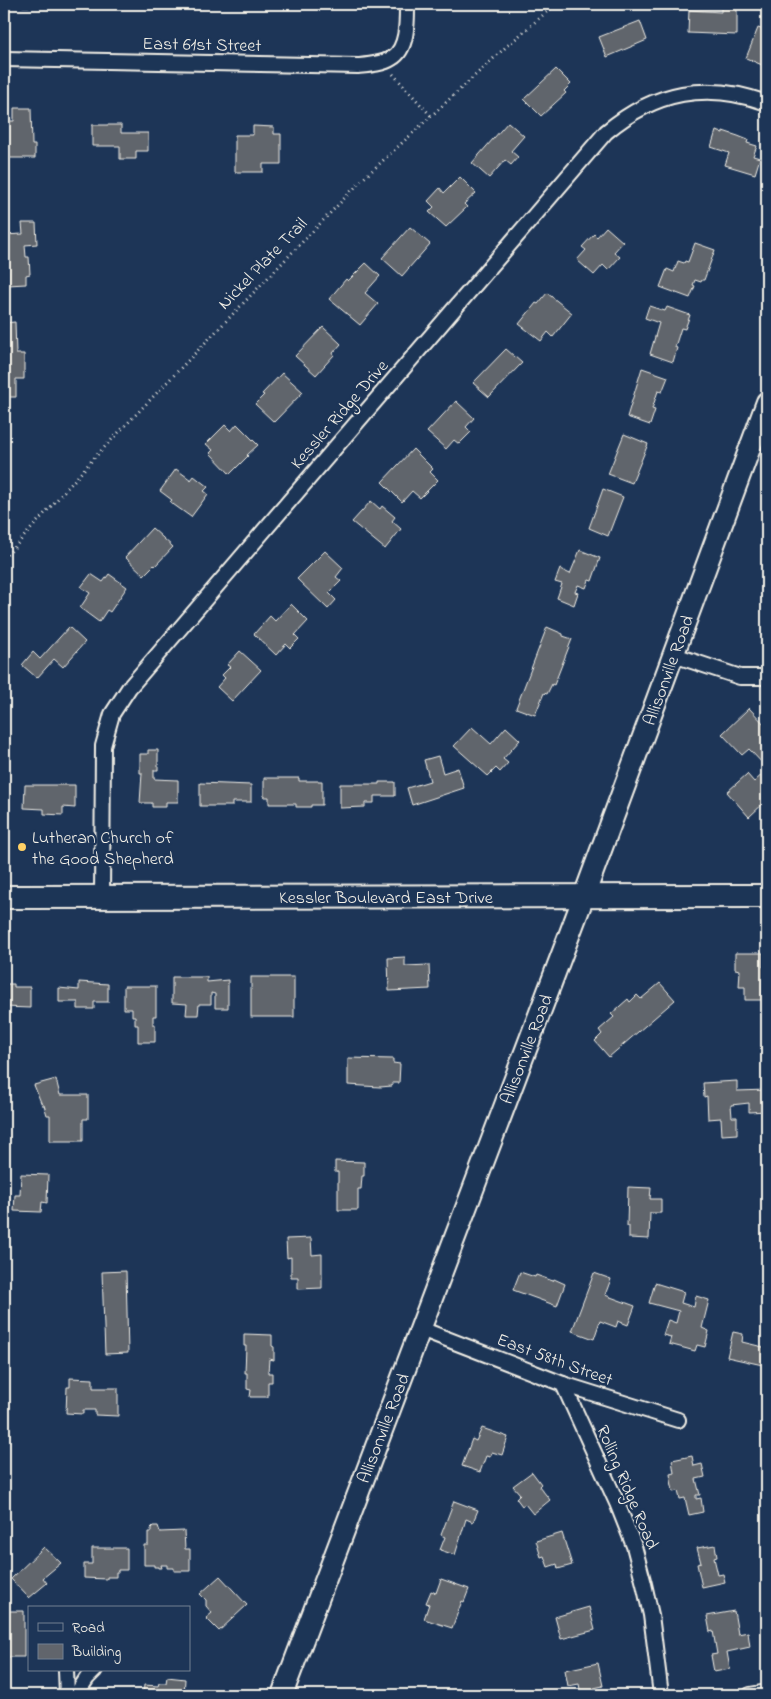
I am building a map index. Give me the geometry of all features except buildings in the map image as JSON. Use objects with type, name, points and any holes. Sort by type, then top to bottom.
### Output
[{"type":"main road","name":"Allisonville Road","points":[[282,1695],[584,896],[767,402]]},
{"type":"main road","name":"Kessler Boulevard East Drive","points":[[4,897],[767,896]]},
{"type":"street","name":"East 61st Street","points":[[4,60],[358,66],[383,62],[396,55],[405,38],[407,4]]},
{"type":"street","name":"Kessler Ridge Drive","points":[[102,898],[103,746],[112,714],[129,688],[606,132],[636,110],[664,98],[685,93],[715,91],[767,104]]},
{"type":"street","points":[[674,655],[740,677],[767,677]]},
{"type":"street","name":"East 58th Street","points":[[421,1329],[563,1384],[678,1420]]},
{"type":"street","name":"Rolling Ridge Road","points":[[563,1384],[617,1503],[634,1546],[649,1607],[661,1695]]},
{"type":"street","points":[[66,1672],[67,1695]]},
{"type":"street","points":[[76,1695],[93,1672]]},
{"type":"street","points":[[750,1695],[767,1692]]},
{"type":"path","name":"Nickel Plate Trail","points":[[4,559],[95,457],[248,296],[364,178],[507,46],[556,4]]},
{"type":"path","points":[[383,62],[431,116]]},
{"type":"place","name":"Lutheran Church of the Good Shepherd","points":[[22,847]]}]
